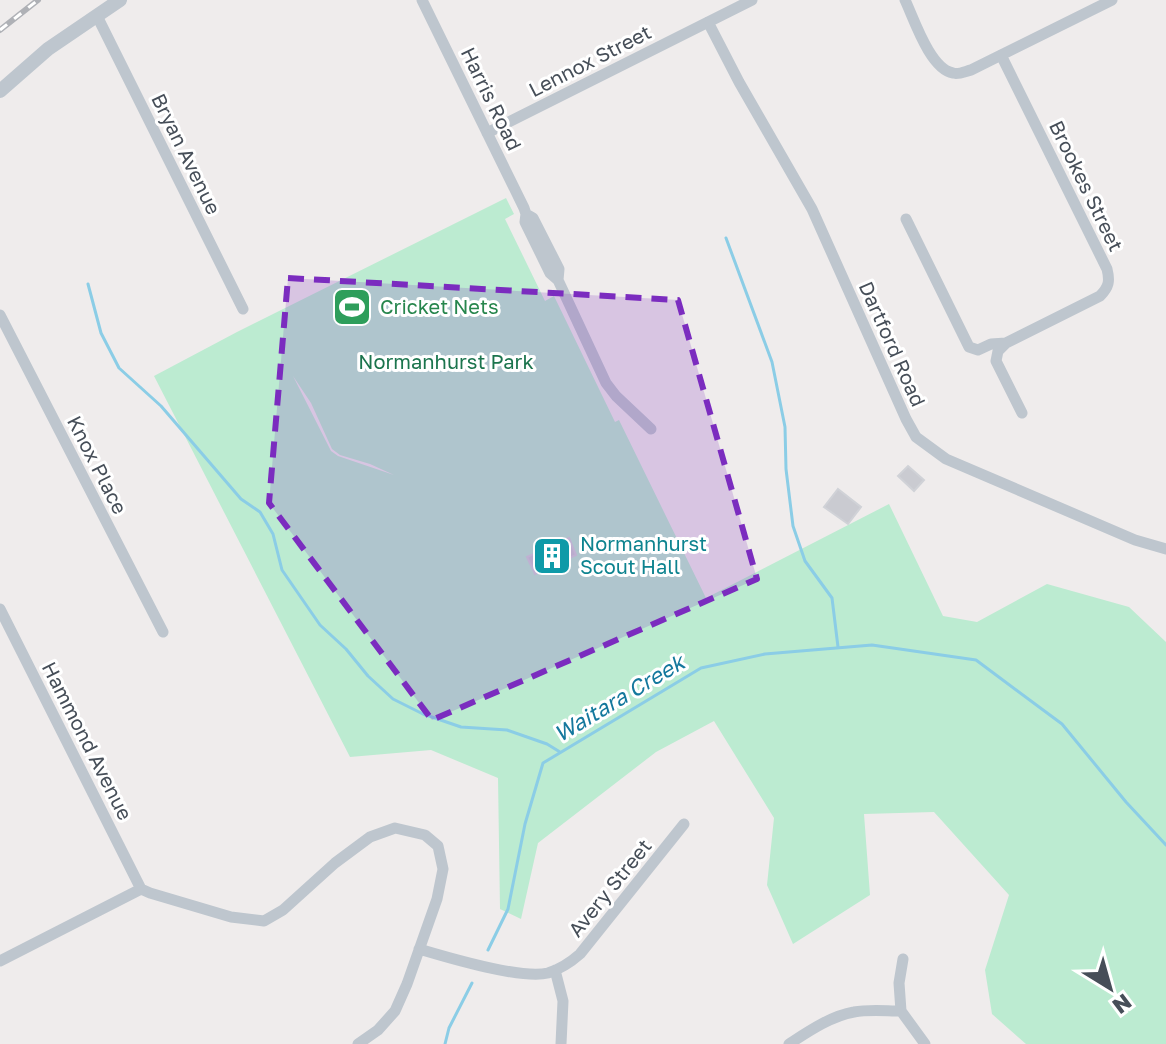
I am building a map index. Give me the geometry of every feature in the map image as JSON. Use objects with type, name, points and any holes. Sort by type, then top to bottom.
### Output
[{"type":"street","points":[[0,91],[48,49],[120,0]]},
{"type":"street","name":"Harris Road","points":[[422,0],[526,214],[533,218],[559,269],[558,280],[606,383],[651,429]]},
{"type":"street","name":"Lennox Street","points":[[487,133],[752,0]]},
{"type":"street","points":[[905,0],[933,58],[942,68],[954,74],[971,70],[1112,0]]},
{"type":"street","name":"Bryan Avenue","points":[[97,16],[243,309]]},
{"type":"street","name":"Dartford Road","points":[[708,22],[812,209],[916,437],[946,459],[1135,540],[1166,549]]},
{"type":"street","name":"Brookes Street","points":[[1001,55],[1107,269],[1109,279],[1108,288],[1100,296],[1006,343]]},
{"type":"street","points":[[906,219],[969,347],[978,350],[991,344],[1006,343]]},
{"type":"street","name":"Knox Place","points":[[0,315],[163,632]]},
{"type":"street","points":[[1006,343],[998,351],[996,361],[1022,413]]},
{"type":"street","name":"Hammond Avenue","points":[[0,609],[141,889]]},
{"type":"street","name":"Avery Street","points":[[555,970],[580,954],[684,824]]},
{"type":"street","points":[[0,961],[141,889],[231,917],[264,921],[283,910],[335,863],[370,837],[395,828],[425,835],[438,846],[443,869],[437,899],[395,1011],[378,1030],[358,1044]]},
{"type":"street","points":[[419,949],[462,962],[511,971],[537,975],[555,970],[563,1001],[561,1044]]},
{"type":"street","points":[[903,959],[899,983],[901,1011],[925,1044]]},
{"type":"street","points":[[789,1044],[835,1018],[855,1012],[901,1011]]},
{"type":"highlighted area","points":[[288,278],[678,300],[757,579],[432,720],[269,503]]},
{"type":"green space","name":"Normanhurst Park","points":[[506,198],[514,214],[505,219],[545,301],[554,296],[706,598],[889,504],[943,616],[977,622],[1047,584],[1129,607],[1166,642],[1166,1044],[1026,1044],[992,1014],[985,970],[1009,895],[934,812],[864,814],[870,895],[793,944],[767,885],[774,818],[714,721],[656,752],[538,843],[521,919],[500,909],[498,778],[431,750],[350,757],[154,376]],"holes":[[[293,376],[311,403],[332,449],[340,455],[394,475],[338,456],[331,451]]]},
{"type":"building","points":[[908,466],[924,480],[914,491],[898,476]]},
{"type":"building","points":[[838,489],[861,507],[848,524],[824,507]]},
{"type":"building","name":"Normanhurst Scout Hall","points":[[569,538],[576,555],[535,574],[527,557]]},
{"type":"waterway","points":[[726,238],[772,362],[785,427],[793,526],[805,561],[832,598],[838,647]]},
{"type":"waterway","points":[[88,284],[101,333],[119,368],[161,406],[241,499],[260,512],[273,534],[282,570],[320,625],[346,649],[368,676],[393,699],[423,714],[461,727],[507,730],[547,744],[560,752]]},
{"type":"waterway","name":"Waitara Creek","points":[[488,950],[508,909],[525,824],[543,763],[701,668],[765,654],[872,645],[976,660],[1062,724],[1166,845]]},
{"type":"waterway","name":"Waitara Creek","points":[[445,1044],[449,1028],[472,983]]},
{"type":"railway","points":[[0,30],[38,0]]},
{"type":"place","name":"Cricket Nets","points":[[352,307]]},
{"type":"place","name":"Normanhurst Scout Hall","points":[[552,556]]}]
